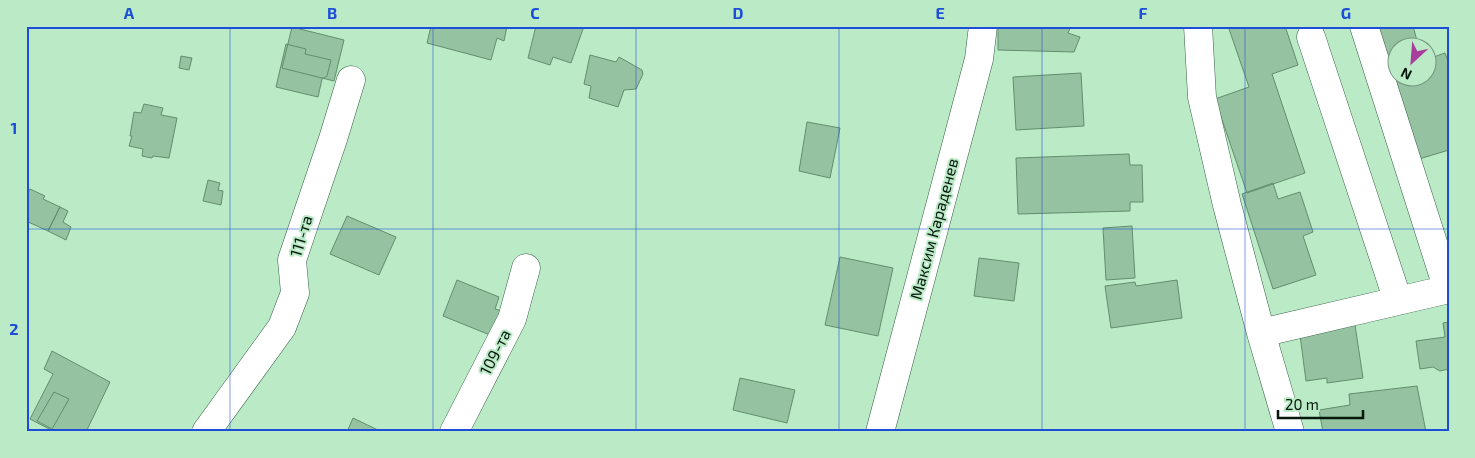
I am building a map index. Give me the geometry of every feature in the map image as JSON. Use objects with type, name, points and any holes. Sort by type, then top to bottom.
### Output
[{"type":"street","name":"Максим Караденев","points":[[880,432],[979,59],[983,26]]},
{"type":"street","points":[[1198,26],[1202,97],[1260,333],[1290,432]]},
{"type":"street","points":[[1260,333],[1448,289],[1364,26]]},
{"type":"street","points":[[1311,37],[1398,301]]},
{"type":"street","name":"111-та","points":[[206,432],[282,327],[294,294],[292,260],[351,80]]},
{"type":"street","name":"109-та","points":[[454,432],[512,319],[526,268]]},
{"type":"building","points":[[431,26],[507,26],[504,41],[497,38],[491,60],[427,43]]},
{"type":"building","points":[[536,26],[584,26],[571,63],[553,57],[550,65],[528,58]]},
{"type":"building","points":[[998,26],[1071,26],[1068,33],[1080,37],[1074,52],[998,50]]},
{"type":"building","points":[[1228,26],[1285,26],[1298,65],[1272,74],[1305,173],[1247,193],[1215,99],[1249,87]]},
{"type":"building","points":[[1378,26],[1413,26],[1416,38],[1388,38],[1388,58]]},
{"type":"building","points":[[292,27],[344,40],[334,81],[282,68]]},
{"type":"building","points":[[286,44],[306,49],[305,54],[331,60],[327,76],[322,79],[318,97],[276,87]]},
{"type":"building","points":[[1445,53],[1449,64],[1449,150],[1419,159],[1397,88],[1438,88],[1438,55]]},
{"type":"building","points":[[590,55],[616,62],[619,57],[642,70],[643,74],[636,89],[624,90],[618,107],[589,98],[591,86],[584,84]]},
{"type":"building","points":[[181,56],[192,58],[189,70],[179,68]]},
{"type":"building","points":[[1081,73],[1084,126],[1016,130],[1013,77]]},
{"type":"building","points":[[144,104],[163,108],[161,115],[177,118],[169,158],[142,156],[143,149],[129,146],[132,136],[130,136],[134,112],[141,113]]},
{"type":"building","points":[[807,122],[840,128],[830,178],[799,171]]},
{"type":"building","points":[[1129,154],[1130,165],[1142,165],[1143,202],[1130,202],[1130,211],[1018,214],[1016,158]]},
{"type":"building","points":[[208,180],[220,183],[218,190],[223,191],[221,205],[203,201]]},
{"type":"building","points":[[1273,183],[1278,199],[1300,192],[1313,232],[1303,236],[1316,275],[1273,289],[1242,194]]},
{"type":"building","points":[[30,189],[45,196],[43,199],[60,207],[48,231],[26,221],[26,196]]},
{"type":"building","points":[[60,207],[68,211],[63,222],[71,227],[66,240],[48,231]]},
{"type":"building","points":[[347,216],[396,237],[379,275],[330,254]]},
{"type":"building","points":[[1132,226],[1135,278],[1106,280],[1103,228]]},
{"type":"building","points":[[840,257],[893,268],[878,336],[825,325]]},
{"type":"building","points":[[979,258],[1019,263],[1014,301],[974,296]]},
{"type":"building","points":[[457,280],[499,297],[495,309],[505,312],[495,337],[443,316]]},
{"type":"building","points":[[1177,280],[1182,318],[1111,328],[1105,286],[1135,282],[1136,286]]},
{"type":"building","points":[[1449,322],[1449,369],[1440,371],[1433,367],[1420,369],[1416,341],[1445,337],[1443,323]]},
{"type":"building","points":[[1355,325],[1363,378],[1327,383],[1327,378],[1306,381],[1300,335]]},
{"type":"building","points":[[52,351],[110,382],[86,432],[55,432],[30,419],[53,374],[44,369]]},
{"type":"building","points":[[740,378],[795,390],[787,423],[733,410]]},
{"type":"building","points":[[1417,386],[1426,432],[1323,432],[1319,410],[1350,405],[1349,394]]},
{"type":"building","points":[[54,392],[69,399],[52,429],[37,421]]},
{"type":"building","points":[[353,418],[382,432],[347,432]]}]
